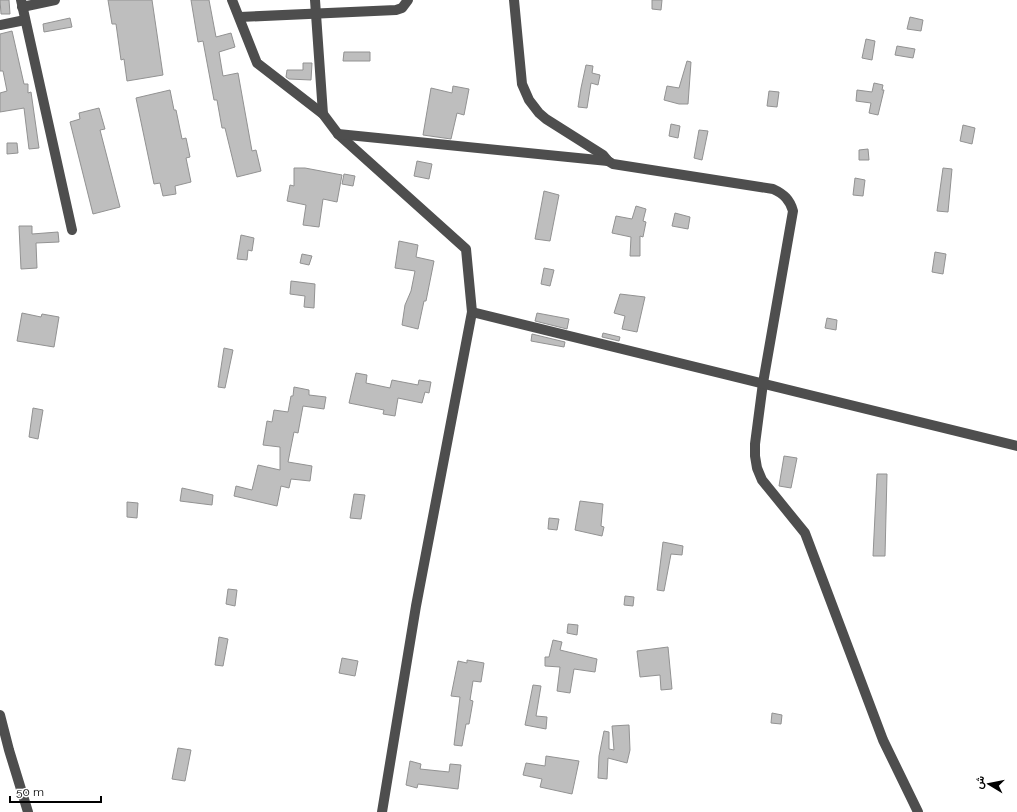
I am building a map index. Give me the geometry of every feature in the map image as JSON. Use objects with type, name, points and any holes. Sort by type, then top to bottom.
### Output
[{"type":"street","points":[[55,0],[22,4],[72,230]]},
{"type":"street","points":[[232,0],[257,63],[323,114],[338,134],[466,249],[472,312],[416,606],[382,812]]},
{"type":"street","points":[[315,0],[323,114]]},
{"type":"street","points":[[240,17],[396,10],[402,8],[408,0]]},
{"type":"street","points":[[514,0],[522,84],[529,100],[539,113],[546,119],[603,155],[608,161]]},
{"type":"street","points":[[0,25],[25,20]]},
{"type":"street","points":[[338,134],[608,161],[619,165],[773,189],[781,192],[786,197],[791,204],[793,211],[763,384],[755,444],[757,468],[762,480],[769,490],[805,533],[883,740],[918,812]]},
{"type":"street","points":[[472,312],[1017,446]]},
{"type":"street","points":[[0,715],[28,812]]},
{"type":"building","points":[[0,0],[9,0],[10,14],[1,14]]},
{"type":"building","points":[[108,0],[152,0],[163,75],[127,81],[124,59],[121,60],[116,24],[112,24]]},
{"type":"building","points":[[191,0],[209,0],[216,37],[231,33],[235,47],[219,52],[223,76],[238,73],[252,151],[256,150],[261,171],[237,177],[225,128],[222,128],[217,100],[214,100],[203,41],[198,42]]},
{"type":"building","points":[[652,0],[662,0],[661,10],[652,9]]},
{"type":"building","points":[[910,17],[923,20],[921,31],[907,29]]},
{"type":"building","points":[[70,18],[72,27],[44,32],[43,24]]},
{"type":"building","points":[[12,31],[24,84],[28,84],[28,93],[31,92],[39,148],[29,149],[24,108],[0,112],[0,93],[7,91],[3,71],[0,71],[0,34]]},
{"type":"building","points":[[866,39],[875,41],[872,60],[862,58]]},
{"type":"building","points":[[897,46],[915,49],[913,58],[895,55]]},
{"type":"building","points":[[344,52],[370,52],[370,61],[343,61]]},
{"type":"building","points":[[687,61],[691,62],[688,104],[679,104],[664,100],[667,86],[679,88]]},
{"type":"building","points":[[303,63],[312,63],[311,80],[289,79],[286,77],[287,70],[303,70]]},
{"type":"building","points":[[586,65],[593,66],[592,73],[600,75],[598,85],[591,83],[587,108],[578,107]]},
{"type":"building","points":[[874,83],[883,85],[882,90],[884,90],[878,115],[869,113],[871,103],[856,101],[857,90],[872,92]]},
{"type":"building","points":[[453,86],[469,89],[464,115],[457,113],[451,139],[423,135],[431,88],[452,93]]},
{"type":"building","points":[[170,90],[182,139],[186,138],[190,157],[186,158],[191,182],[175,186],[176,194],[163,196],[160,183],[154,184],[136,98]]},
{"type":"building","points":[[769,91],[779,92],[777,107],[767,106]]},
{"type":"building","points":[[99,108],[105,129],[100,130],[120,207],[93,214],[70,122],[80,119],[79,113]]},
{"type":"building","points":[[671,124],[680,126],[678,138],[669,136]]},
{"type":"building","points":[[963,125],[975,128],[972,144],[960,141]]},
{"type":"building","points":[[699,130],[708,131],[702,160],[694,158]]},
{"type":"building","points":[[7,143],[17,143],[18,153],[7,154]]},
{"type":"building","points":[[868,149],[869,160],[859,160],[859,150]]},
{"type":"building","points":[[417,161],[432,164],[429,179],[414,176]]},
{"type":"building","points":[[294,168],[305,168],[342,175],[337,202],[323,199],[319,227],[303,225],[306,205],[287,201],[290,185],[294,186]]},
{"type":"building","points":[[943,168],[952,169],[948,212],[937,211]]},
{"type":"building","points":[[344,174],[355,176],[353,186],[342,184]]},
{"type":"building","points":[[855,178],[865,180],[863,196],[853,195]]},
{"type":"building","points":[[544,191],[559,195],[550,241],[535,239]]},
{"type":"building","points":[[636,206],[646,209],[643,221],[646,222],[643,237],[640,236],[640,256],[630,256],[631,237],[612,233],[616,216],[632,219]]},
{"type":"building","points":[[675,213],[690,217],[688,229],[672,226]]},
{"type":"building","points":[[19,226],[32,226],[32,234],[58,232],[59,242],[36,243],[37,268],[21,269]]},
{"type":"building","points":[[241,235],[254,238],[252,251],[248,250],[247,260],[237,259]]},
{"type":"building","points":[[399,241],[418,245],[416,257],[434,261],[426,301],[424,301],[418,329],[402,325],[405,305],[411,291],[415,271],[395,268]]},
{"type":"building","points":[[935,252],[946,254],[943,274],[932,272]]},
{"type":"building","points":[[302,254],[312,256],[309,265],[300,263]]},
{"type":"building","points":[[544,268],[554,270],[550,286],[541,284]]},
{"type":"building","points":[[291,281],[315,284],[314,308],[304,307],[305,296],[290,294]]},
{"type":"building","points":[[620,294],[645,297],[637,332],[622,329],[625,316],[614,313]]},
{"type":"building","points":[[22,313],[41,317],[42,314],[59,317],[54,347],[17,341]]},
{"type":"building","points":[[537,313],[569,319],[567,329],[535,321]]},
{"type":"building","points":[[827,318],[837,320],[836,330],[825,328]]},
{"type":"building","points":[[603,333],[620,337],[619,341],[602,337]]},
{"type":"building","points":[[532,334],[565,342],[564,347],[531,341]]},
{"type":"building","points":[[224,348],[233,350],[225,388],[218,387]]},
{"type":"building","points":[[356,373],[367,375],[366,383],[390,388],[392,380],[418,385],[419,380],[431,382],[429,393],[425,392],[422,403],[398,398],[395,416],[383,414],[384,410],[349,403]]},
{"type":"building","points":[[294,387],[309,390],[309,395],[326,397],[324,409],[303,406],[298,433],[294,432],[288,462],[312,466],[310,481],[291,479],[289,488],[281,486],[277,506],[234,496],[236,486],[252,490],[258,465],[280,470],[280,447],[263,445],[267,421],[272,422],[274,410],[288,412]]},
{"type":"building","points":[[33,408],[43,410],[38,439],[29,437]]},
{"type":"building","points":[[784,456],[797,458],[791,488],[779,486]]},
{"type":"building","points":[[877,474],[887,474],[885,556],[873,556]]},
{"type":"building","points":[[182,488],[213,495],[212,505],[180,501]]},
{"type":"building","points":[[354,494],[365,495],[361,519],[350,518]]},
{"type":"building","points":[[580,501],[603,504],[601,526],[604,527],[602,536],[575,530]]},
{"type":"building","points":[[127,502],[138,503],[137,518],[127,517]]},
{"type":"building","points":[[549,518],[559,519],[557,530],[548,529]]},
{"type":"building","points":[[663,542],[683,546],[682,555],[671,554],[664,591],[657,590]]},
{"type":"building","points":[[228,589],[237,590],[235,606],[226,604]]},
{"type":"building","points":[[625,596],[634,597],[633,606],[624,605]]},
{"type":"building","points":[[568,624],[578,625],[577,635],[567,633]]},
{"type":"building","points":[[219,637],[228,639],[223,666],[215,665]]},
{"type":"building","points":[[553,640],[562,642],[560,650],[597,659],[595,672],[574,669],[570,693],[557,691],[560,667],[545,666],[545,657],[549,657]]},
{"type":"building","points":[[668,647],[672,689],[661,690],[660,675],[640,677],[637,651]]},
{"type":"building","points":[[342,658],[358,661],[355,676],[339,673]]},
{"type":"building","points":[[467,660],[484,663],[481,682],[473,681],[470,700],[473,701],[469,724],[466,724],[462,746],[454,745],[460,697],[451,696],[458,661],[467,663]]},
{"type":"building","points":[[533,685],[541,686],[536,716],[547,717],[546,729],[525,725]]},
{"type":"building","points":[[772,713],[782,715],[781,724],[771,723]]},
{"type":"building","points":[[629,725],[630,750],[627,763],[608,758],[607,779],[598,778],[599,756],[604,731],[609,732],[609,749],[614,750],[612,726]]},
{"type":"building","points":[[178,748],[191,750],[185,781],[172,779]]},
{"type":"building","points":[[546,756],[579,761],[572,794],[540,787],[542,779],[523,775],[526,763],[545,766]]},
{"type":"building","points":[[410,761],[421,764],[420,769],[449,772],[450,764],[461,765],[458,789],[418,784],[417,788],[406,785]]}]
